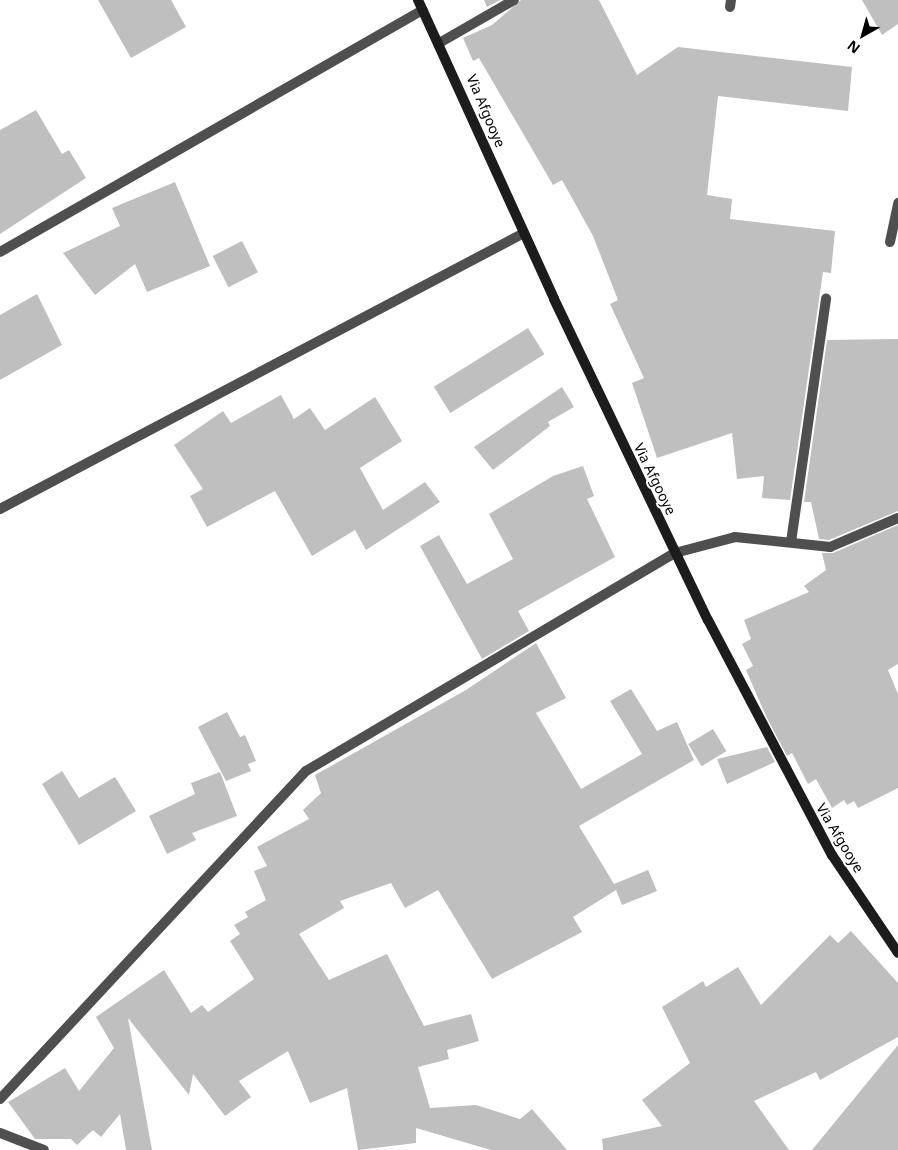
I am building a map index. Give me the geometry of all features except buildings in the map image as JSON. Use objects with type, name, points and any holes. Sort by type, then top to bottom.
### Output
[{"type":"main road","name":"Via Afgooye","points":[[421,5],[441,42],[524,234],[675,553],[832,855],[893,940],[898,953]]},
{"type":"street","points":[[441,42],[514,0]]},
{"type":"street","points":[[0,252],[421,5]]},
{"type":"street","points":[[890,242],[898,203]]},
{"type":"street","points":[[0,509],[524,234]]},
{"type":"street","points":[[791,542],[826,298]]},
{"type":"street","points":[[0,1099],[306,771],[675,553],[735,537],[830,547],[898,518]]},
{"type":"street","points":[[0,1133],[44,1150]]}]
